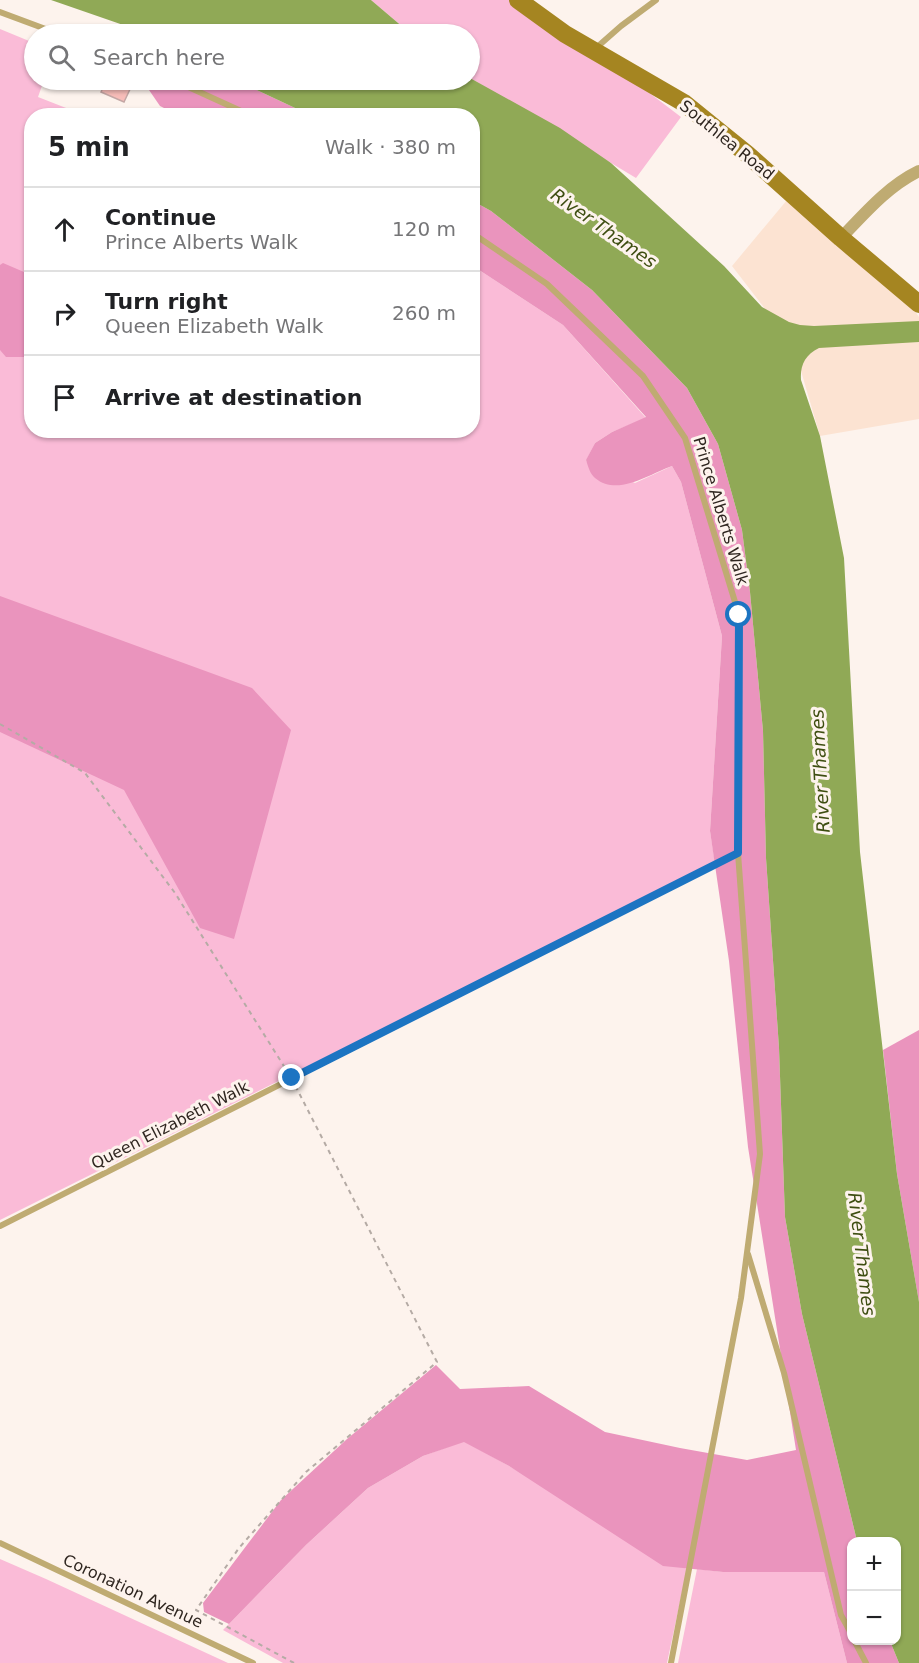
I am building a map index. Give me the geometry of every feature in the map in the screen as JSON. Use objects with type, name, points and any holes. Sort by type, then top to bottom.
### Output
[{"type":"main road","name":"Southlea Road","points":[[518,0],[565,34],[684,103],[747,154],[919,304]]},
{"type":"street","points":[[841,238],[888,191],[903,179],[919,171]]},
{"type":"lane","points":[[593,50],[656,0]]},
{"type":"lane","points":[[0,12],[32,24]]},
{"type":"lane","points":[[195,90],[234,108]]},
{"type":"lane","name":"Prince Alberts Walk","points":[[480,238],[547,284],[644,376],[685,438],[739,615],[738,853],[760,1154],[741,1298],[672,1663]]},
{"type":"lane","name":"Queen Elizabeth Walk","points":[[0,1226],[738,853]]},
{"type":"lane","points":[[747,1252],[784,1373],[841,1615],[847,1626]]},
{"type":"lane","name":"Coronation Avenue","points":[[0,1543],[253,1663]]},
{"type":"lane","points":[[856,1645],[866,1663]]},
{"type":"path","points":[[0,724],[86,773],[175,892],[292,1078],[437,1362],[306,1472],[239,1548],[195,1610],[294,1663]]},
{"type":"shaded area","points":[[371,0],[520,0],[593,50],[681,117],[636,178],[480,84],[480,24],[399,24]]},
{"type":"shaded area","points":[[0,29],[24,39],[24,90],[40,90],[38,97],[66,108],[24,108],[24,438],[480,438],[480,271],[563,325],[646,418],[612,432],[595,443],[586,461],[635,483],[672,466],[681,482],[722,636],[710,831],[715,863],[0,1220]]},
{"type":"shaded area","points":[[149,90],[256,90],[295,108],[164,108]]},
{"type":"shaded area","points":[[792,194],[895,283],[919,317],[919,419],[820,436],[799,364],[772,318],[732,266]]},
{"type":"shaded area","points":[[480,205],[592,290],[687,388],[718,444],[742,530],[763,731],[766,858],[779,1048],[785,1217],[802,1314],[856,1537],[847,1537],[847,1645],[892,1645],[899,1663],[847,1663],[824,1572],[723,1572],[663,1566],[509,1466],[464,1442],[423,1456],[368,1488],[306,1545],[229,1624],[204,1612],[203,1603],[281,1500],[347,1439],[436,1365],[460,1389],[529,1386],[605,1432],[747,1460],[796,1450],[748,1147],[729,961],[710,831],[722,636],[681,482],[672,466],[634,482],[614,485],[595,478],[586,460],[595,443],[612,432],[646,417],[563,325],[480,271]]},
{"type":"shaded area","points":[[3,263],[24,272],[24,357],[6,357],[0,350],[0,265]]},
{"type":"shaded area","points":[[0,596],[252,688],[291,730],[234,939],[200,928],[124,790],[0,732]]},
{"type":"shaded area","points":[[919,1030],[919,1302],[897,1174],[883,1050]]},
{"type":"shaded area","points":[[464,1441],[687,1569],[667,1663],[283,1663],[223,1630],[306,1545],[368,1488],[423,1456]]},
{"type":"shaded area","points":[[0,1559],[46,1579],[228,1663],[0,1663]]},
{"type":"shaded area","points":[[697,1569],[723,1572],[824,1572],[847,1663],[678,1663]]},
{"type":"water","points":[[51,0],[371,0],[399,24],[120,24]]},
{"type":"water","name":"River Thames","points":[[480,84],[560,128],[611,163],[724,266],[762,307],[789,322],[814,326],[919,321],[919,342],[819,348],[807,357],[803,365],[801,380],[820,436],[844,558],[860,852],[897,1174],[919,1302],[919,1663],[899,1663],[892,1645],[901,1645],[901,1537],[856,1537],[802,1314],[785,1217],[779,1048],[766,858],[763,731],[742,530],[718,444],[687,388],[592,290],[480,205],[480,108],[295,108],[256,90],[480,90]]},
{"type":"building","points":[[102,90],[130,90],[124,102],[101,92]]},
{"type":"route","points":[[292,1078],[738,853],[739,615]]}]
